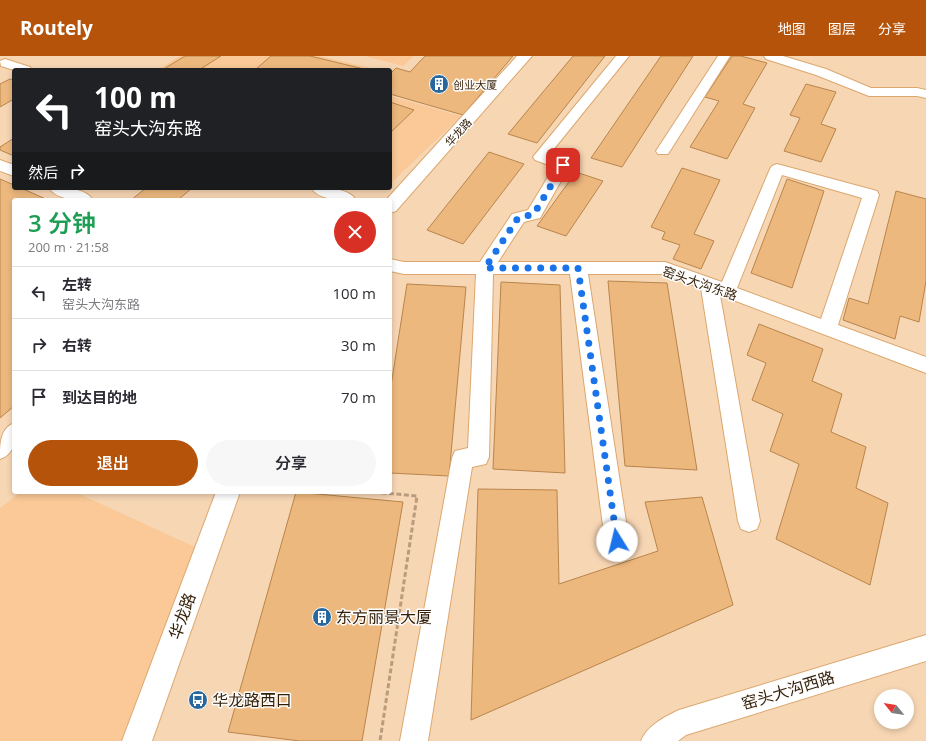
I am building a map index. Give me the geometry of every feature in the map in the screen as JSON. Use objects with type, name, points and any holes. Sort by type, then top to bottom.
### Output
[{"type":"main road","name":"华龙路","points":[[392,205],[524,56]]},
{"type":"main road","name":"华龙路","points":[[137,741],[227,494]]},
{"type":"street","points":[[414,741],[463,458],[478,457],[485,268],[518,218],[534,214],[563,165],[540,157],[623,56]]},
{"type":"street","points":[[663,151],[724,56]]},
{"type":"street","points":[[769,56],[821,72],[869,92],[918,92],[926,94]]},
{"type":"street","points":[[5,63],[19,68]]},
{"type":"street","points":[[0,165],[12,170]]},
{"type":"street","points":[[749,520],[718,288],[777,169],[871,195],[827,328]]},
{"type":"street","points":[[62,190],[80,198]]},
{"type":"street","points":[[324,190],[343,198]]},
{"type":"street","name":"窑头大沟东路","points":[[392,265],[404,268],[665,268],[926,365]]},
{"type":"street","points":[[578,268],[617,541]]},
{"type":"street","points":[[0,450],[12,435]]},
{"type":"street","name":"窑头大沟西路","points":[[655,741],[679,724],[926,648]]},
{"type":"path","points":[[380,741],[417,496],[392,494]]},
{"type":"shaded area","points":[[180,56],[319,56],[370,68],[160,68]]},
{"type":"shaded area","points":[[365,56],[414,56],[403,66]]},
{"type":"shaded area","points":[[392,97],[461,116],[392,182]]},
{"type":"shaded area","points":[[18,494],[79,494],[197,548],[123,741],[0,741],[0,508]]},
{"type":"building","points":[[185,56],[221,56],[202,68],[165,68]]},
{"type":"building","points":[[271,56],[310,56],[360,68],[257,68]]},
{"type":"building","name":"创业大厦","points":[[425,56],[513,56],[463,115],[392,95],[392,72],[396,68],[410,72]]},
{"type":"building","points":[[573,56],[605,56],[537,143],[508,134]]},
{"type":"building","points":[[661,56],[693,56],[622,167],[591,158]]},
{"type":"building","points":[[732,56],[741,56],[767,63],[743,104],[755,108],[727,159],[690,147],[719,101],[705,97]]},
{"type":"building","points":[[12,80],[12,100],[0,107],[0,84]]},
{"type":"building","points":[[806,84],[836,92],[821,124],[836,129],[821,162],[784,151],[800,118],[790,115]]},
{"type":"building","points":[[392,103],[414,110],[392,131]]},
{"type":"building","points":[[12,139],[12,155],[0,150],[0,147]]},
{"type":"building","points":[[489,152],[524,164],[463,244],[427,230]]},
{"type":"building","points":[[682,168],[720,180],[694,234],[714,241],[701,269],[673,259],[680,245],[662,239],[665,232],[651,227]]},
{"type":"building","points":[[576,172],[603,181],[566,236],[537,226]]},
{"type":"building","points":[[0,179],[12,184],[12,190],[26,190],[44,198],[12,198],[12,408],[0,418]]},
{"type":"building","points":[[787,179],[824,191],[792,288],[751,273]]},
{"type":"building","points":[[144,190],[190,190],[180,198],[134,198]]},
{"type":"building","points":[[896,191],[926,199],[926,281],[919,322],[900,316],[895,339],[843,320],[849,298],[868,304]]},
{"type":"building","points":[[608,281],[667,283],[697,470],[625,466]]},
{"type":"building","points":[[501,282],[560,285],[565,473],[493,469]]},
{"type":"building","points":[[407,284],[466,287],[449,476],[392,473],[392,379]]},
{"type":"building","points":[[759,324],[823,349],[812,381],[842,394],[831,432],[866,447],[856,488],[888,503],[870,585],[776,539],[799,464],[770,451],[783,414],[752,400],[766,363],[747,355]]},
{"type":"building","points":[[478,489],[557,490],[559,584],[658,551],[645,502],[702,497],[733,605],[471,720]]},
{"type":"building","name":"东方丽景大厦","points":[[295,494],[317,494],[403,502],[362,741],[300,741],[228,732]]},
{"type":"place","name":"创业大厦","points":[[439,84]]},
{"type":"place","name":"东方丽景大厦","points":[[322,617]]},
{"type":"place","name":"华龙路西口","points":[[198,700]]},
{"type":"route","points":[[563,165],[534,214],[518,218],[485,268],[578,268],[617,541]]}]
